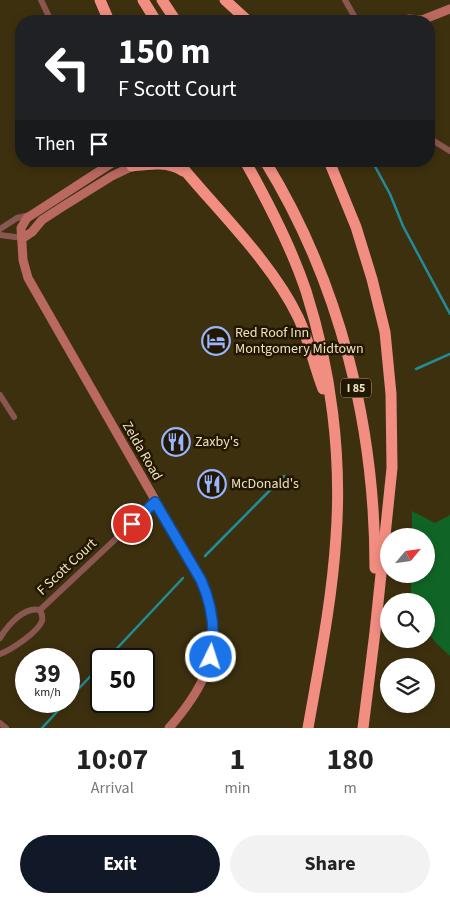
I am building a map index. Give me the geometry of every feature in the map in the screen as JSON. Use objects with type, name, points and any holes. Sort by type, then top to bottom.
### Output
[{"type":"highway","points":[[100,0],[106,15]]},
{"type":"highway","points":[[143,0],[152,15]]},
{"type":"highway","points":[[162,0],[172,15]]},
{"type":"highway","points":[[225,0],[241,15]]},
{"type":"highway","points":[[174,167],[188,175]]},
{"type":"highway","points":[[182,167],[239,233],[285,294],[298,317],[332,414]]},
{"type":"highway","name":"I 85","points":[[248,167],[287,245],[305,290],[318,332],[332,414],[338,478],[336,536],[332,582],[308,728]]},
{"type":"highway","name":"I 85","points":[[269,167],[286,195],[316,260],[339,324],[358,396],[366,436],[371,477],[375,543],[375,632],[362,728]]},
{"type":"highway","points":[[331,167],[356,227],[372,279],[385,332],[390,385],[392,468],[375,632]]},
{"type":"main road","points":[[435,15],[450,9]]},
{"type":"main road","points":[[31,215],[102,167]]},
{"type":"main road","points":[[22,238],[32,232],[42,220],[62,207],[132,167]]},
{"type":"main road","name":"Zelda Road","points":[[31,215],[27,218],[22,228],[23,260],[28,278],[201,580],[213,619],[213,646],[204,680],[187,708],[169,728]]},
{"type":"street","points":[[41,0],[48,15]]},
{"type":"street","points":[[344,0],[353,15]]},
{"type":"street","points":[[435,142],[450,152]]},
{"type":"street","points":[[0,229],[17,218],[31,215]]},
{"type":"street","points":[[0,235],[22,238]]},
{"type":"street","points":[[0,395],[14,417]]},
{"type":"street","name":"F Scott Court","points":[[0,638],[16,619],[28,610],[40,610],[155,502]]},
{"type":"street","name":"F Scott Court","points":[[0,654],[9,650],[38,628],[42,623],[43,616],[40,610]]},
{"type":"street","points":[[0,723],[6,728]]},
{"type":"green space","points":[[412,511],[435,523],[450,515],[450,656],[435,642],[435,593],[411,593],[411,583],[435,583],[435,528],[412,528]]},
{"type":"waterway","points":[[375,167],[390,194],[403,226],[450,314]]},
{"type":"waterway","points":[[416,369],[450,354]]},
{"type":"waterway","points":[[205,556],[284,476]]},
{"type":"waterway","points":[[117,648],[183,578]]},
{"type":"waterway","points":[[80,687],[90,677]]},
{"type":"waterway","points":[[42,728],[56,713]]},
{"type":"place","name":"Red Roof Inn Montgomery Midtown","points":[[216,341]]},
{"type":"place","name":"Zaxby's","points":[[176,442]]},
{"type":"place","name":"McDonald's","points":[[212,484]]},
{"type":"route","points":[[132,524],[155,502],[201,580],[206,593],[213,619],[211,657]]}]
